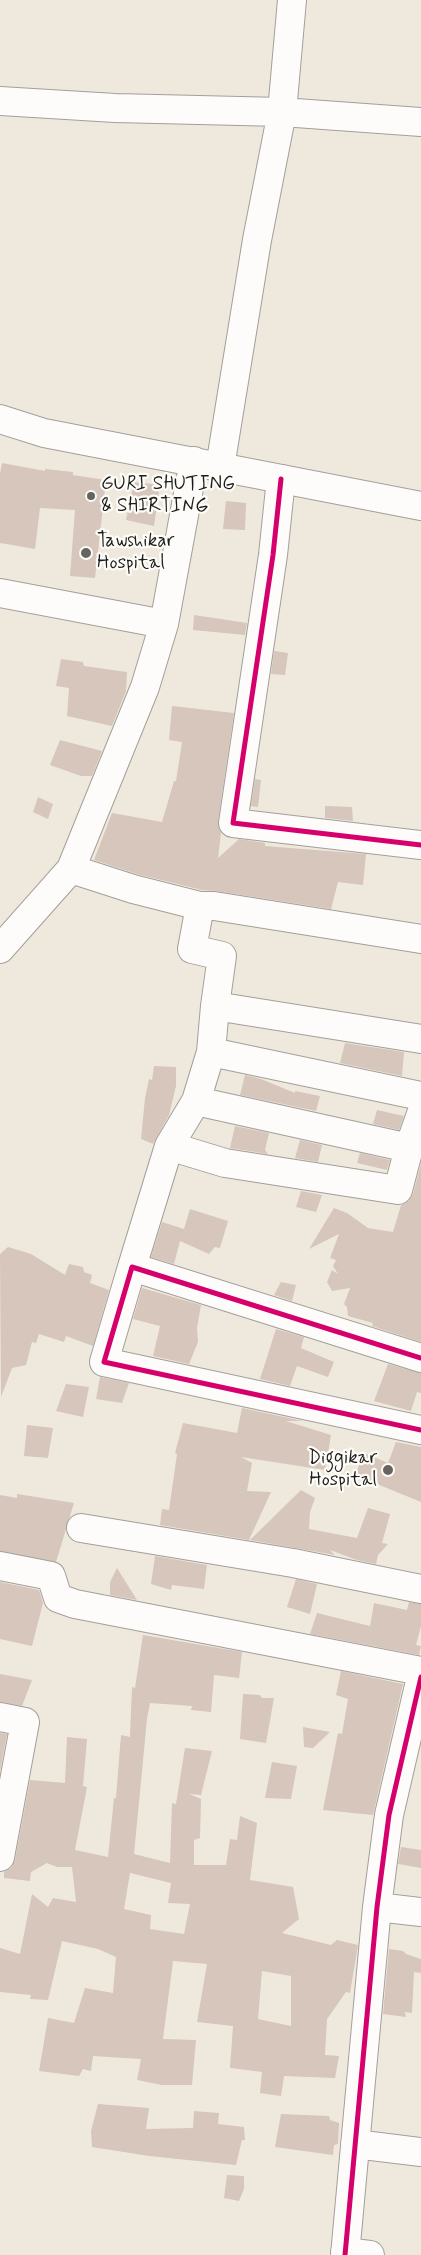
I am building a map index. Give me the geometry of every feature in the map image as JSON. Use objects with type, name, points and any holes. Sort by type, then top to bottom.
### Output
[{"type":"street","points":[[0,949],[71,869],[145,687],[207,464],[258,240],[282,112],[292,0]]},
{"type":"street","points":[[0,101],[115,108],[282,112],[421,122]]},
{"type":"street","points":[[0,419],[44,433],[421,506]]},
{"type":"street","points":[[281,478],[273,555],[233,823],[421,845]]},
{"type":"street","points":[[0,593],[164,624]]},
{"type":"street","points":[[71,869],[133,889],[200,906],[214,906],[421,939]]},
{"type":"street","points":[[200,906],[192,950],[222,956],[211,1052],[196,1101],[169,1146],[104,1362],[421,1430]]},
{"type":"street","points":[[215,1006],[421,1039]]},
{"type":"street","points":[[211,1052],[421,1096]]},
{"type":"street","points":[[196,1101],[409,1148]]},
{"type":"street","points":[[169,1146],[225,1163],[398,1190],[409,1148],[421,1114]]},
{"type":"street","points":[[132,1267],[421,1358]]},
{"type":"street","points":[[81,1528],[293,1564],[421,1589]]},
{"type":"street","points":[[0,1566],[51,1576],[58,1598],[75,1604],[421,1671]]},
{"type":"street","points":[[353,2254],[355,2144],[377,1907],[389,1815],[421,1677]]},
{"type":"street","points":[[0,1717],[25,1722],[0,1857]]},
{"type":"street","points":[[377,1907],[421,1912]]},
{"type":"street","points":[[355,2144],[421,2152]]},
{"type":"building","points":[[2,463],[45,471],[45,469],[73,472],[73,475],[106,480],[95,578],[70,576],[75,510],[40,508],[35,549],[0,543],[0,474]]},
{"type":"building","points":[[134,482],[160,485],[154,526],[126,520]]},
{"type":"building","points":[[226,501],[246,503],[245,530],[223,529]]},
{"type":"building","points":[[194,615],[247,623],[245,635],[193,630]]},
{"type":"building","points":[[274,651],[288,653],[285,675],[271,674]]},
{"type":"building","points":[[61,659],[83,662],[84,666],[127,672],[126,691],[112,726],[67,716],[69,688],[56,686]]},
{"type":"building","points":[[172,706],[234,713],[218,821],[221,833],[218,858],[239,839],[265,843],[265,846],[366,854],[363,885],[338,882],[331,909],[202,890],[137,874],[94,860],[112,813],[162,822],[174,781],[176,781],[182,742],[169,740]]},
{"type":"building","points":[[60,740],[102,751],[92,776],[81,776],[50,765]]},
{"type":"building","points":[[255,779],[261,780],[258,807],[251,806]]},
{"type":"building","points":[[38,797],[53,804],[48,819],[33,812]]},
{"type":"building","points":[[325,806],[352,807],[353,821],[325,818]]},
{"type":"building","points":[[345,1043],[404,1052],[402,1076],[340,1063]]},
{"type":"building","points":[[154,1066],[176,1067],[176,1086],[169,1115],[153,1144],[141,1139],[145,1098],[149,1079],[152,1080]]},
{"type":"building","points":[[245,1075],[261,1079],[295,1093],[295,1091],[320,1096],[316,1111],[240,1095]]},
{"type":"building","points":[[377,1110],[404,1116],[399,1130],[373,1124]]},
{"type":"building","points":[[235,1126],[269,1133],[265,1150],[268,1154],[230,1148]]},
{"type":"building","points":[[300,1140],[322,1145],[318,1162],[295,1158]]},
{"type":"building","points":[[360,1153],[390,1160],[387,1170],[357,1163]]},
{"type":"building","points":[[421,1164],[421,1342],[372,1326],[373,1323],[348,1316],[347,1307],[344,1304],[350,1288],[332,1291],[327,1282],[332,1270],[338,1274],[333,1266],[336,1260],[330,1258],[339,1234],[309,1249],[334,1208],[347,1213],[368,1228],[393,1232],[401,1205],[409,1201],[413,1194]]},
{"type":"building","points":[[301,1191],[322,1195],[316,1212],[296,1207]]},
{"type":"building","points":[[190,1209],[228,1221],[220,1248],[215,1247],[209,1254],[180,1241],[174,1264],[151,1257],[162,1222],[184,1229]]},
{"type":"building","points":[[8,1247],[31,1254],[65,1275],[69,1264],[83,1267],[84,1272],[92,1275],[90,1283],[109,1290],[93,1346],[66,1336],[64,1342],[39,1334],[36,1343],[32,1342],[26,1365],[12,1368],[1,1397],[0,1254]]},
{"type":"building","points":[[281,1282],[296,1285],[292,1301],[274,1295]]},
{"type":"building","points":[[142,1288],[201,1305],[197,1328],[198,1342],[189,1364],[153,1356],[160,1326],[133,1319]]},
{"type":"building","points":[[276,1329],[304,1337],[301,1348],[334,1362],[328,1377],[297,1366],[290,1386],[260,1379]]},
{"type":"building","points":[[388,1364],[421,1373],[421,1393],[417,1392],[411,1411],[374,1401]]},
{"type":"building","points":[[100,1377],[129,1383],[122,1403],[96,1399]]},
{"type":"building","points":[[66,1384],[89,1387],[83,1417],[56,1411]]},
{"type":"building","points":[[242,1408],[303,1421],[286,1421],[331,1435],[325,1470],[241,1457],[252,1463],[247,1491],[271,1492],[249,1540],[160,1525],[162,1509],[169,1510],[177,1454],[175,1453],[183,1423],[237,1433]]},
{"type":"building","points":[[27,1425],[53,1428],[48,1458],[24,1456]]},
{"type":"building","points":[[396,1442],[421,1447],[421,1502],[355,1475],[364,1453],[388,1463]]},
{"type":"building","points":[[301,1490],[315,1498],[310,1512],[309,1529],[357,1538],[368,1508],[390,1514],[382,1543],[388,1544],[378,1555],[376,1564],[357,1560],[330,1550],[335,1555],[250,1540]]},
{"type":"building","points":[[17,1494],[74,1503],[56,1562],[0,1551],[0,1495],[17,1498]]},
{"type":"building","points":[[155,1556],[207,1565],[204,1589],[172,1585],[171,1590],[151,1584]]},
{"type":"building","points":[[117,1568],[137,1600],[110,1595],[110,1582]]},
{"type":"building","points":[[296,1579],[317,1584],[310,1614],[287,1607]]},
{"type":"building","points":[[0,1582],[39,1590],[43,1603],[32,1646],[0,1639]]},
{"type":"building","points":[[409,1602],[421,1604],[421,1626],[416,1645],[421,1646],[419,1655],[310,1634],[317,1613],[370,1626],[374,1603],[407,1610]]},
{"type":"building","points":[[143,1635],[242,1652],[239,1678],[214,1675],[211,1712],[191,1710],[192,1706],[150,1703],[134,1854],[170,1863],[172,1803],[176,1804],[185,1748],[212,1751],[201,1795],[189,1794],[201,1799],[200,1838],[194,1840],[194,1865],[226,1865],[230,1839],[237,1840],[240,1816],[257,1823],[250,1880],[293,1887],[299,1919],[282,1933],[331,1945],[337,1940],[358,1945],[350,1993],[346,1992],[327,2019],[325,2055],[339,2056],[335,2078],[284,2076],[281,2096],[260,2093],[262,2072],[230,2068],[233,2026],[197,2022],[207,1964],[173,1961],[163,2039],[196,2040],[192,2085],[162,2085],[137,2080],[141,2059],[93,2056],[91,2071],[83,2069],[79,2076],[39,2071],[48,2018],[74,2023],[85,1988],[113,1993],[116,1957],[98,1949],[62,1941],[48,2000],[30,1999],[31,1995],[0,1992],[0,1948],[20,1954],[32,1894],[48,1907],[53,1898],[76,1902],[72,1867],[57,1867],[47,1863],[31,1872],[30,1881],[4,1878],[4,1872],[12,1867],[15,1860],[30,1780],[65,1783],[67,1737],[87,1739],[83,1786],[87,1787],[75,1850],[108,1857],[114,1798],[116,1798],[121,1735],[130,1737],[132,1687],[135,1688]],"holes":[[[130,1873],[171,1883],[168,1903],[190,1904],[184,1934],[150,1929],[151,1915],[124,1909]],[[262,1971],[291,1976],[291,2026],[258,2019]]]},
{"type":"building","points":[[341,1671],[403,1684],[373,1815],[323,1810],[338,1733],[342,1734],[348,1699],[336,1695]]},
{"type":"building","points":[[0,1674],[32,1680],[22,1706],[0,1702]]},
{"type":"building","points":[[243,1694],[260,1695],[262,1698],[274,1698],[266,1743],[240,1739]]},
{"type":"building","points":[[303,1727],[330,1732],[313,1748],[304,1747]]},
{"type":"building","points":[[0,1733],[7,1734],[0,1771]]},
{"type":"building","points":[[272,1762],[297,1766],[291,1799],[265,1798]]},
{"type":"building","points":[[401,1847],[421,1850],[421,1868],[398,1864]]},
{"type":"building","points":[[389,1949],[403,1951],[406,1954],[421,1959],[421,1973],[414,1972],[412,2013],[405,2012],[406,2017],[383,2014]]},
{"type":"building","points":[[98,2104],[149,2108],[146,2129],[193,2128],[194,2111],[219,2113],[218,2124],[244,2127],[245,2140],[242,2140],[236,2165],[149,2156],[92,2147],[91,2131]]},
{"type":"building","points":[[281,2114],[329,2116],[330,2120],[339,2123],[338,2144],[334,2145],[333,2155],[275,2147]]},
{"type":"building","points":[[227,2175],[244,2176],[244,2189],[239,2201],[224,2198]]},
{"type":"cycle path","points":[[281,479],[273,555],[233,823],[421,845]]},
{"type":"cycle path","points":[[421,1358],[132,1267],[104,1362],[421,1430]]},
{"type":"cycle path","points":[[345,2255],[377,1907],[389,1815],[421,1677]]},
{"type":"place","name":"GURI SHUTING & SHIRTING","points":[[91,496]]},
{"type":"place","name":"Tawshikar Hospital","points":[[86,553]]},
{"type":"place","name":"Diggikar Hospital","points":[[388,1470]]}]
